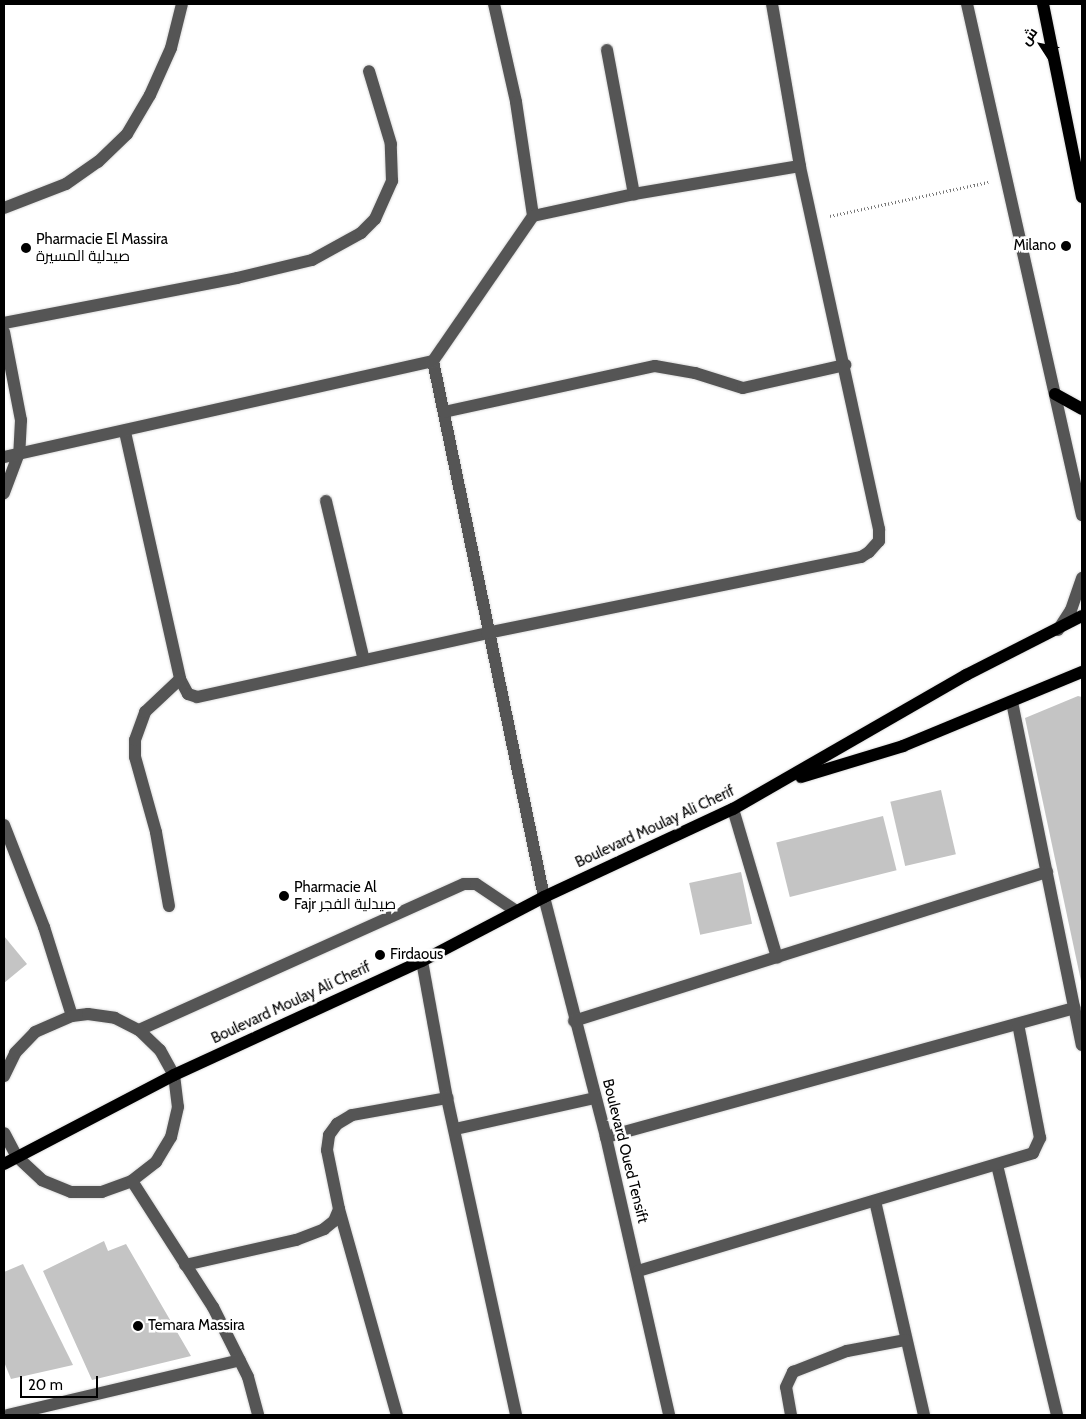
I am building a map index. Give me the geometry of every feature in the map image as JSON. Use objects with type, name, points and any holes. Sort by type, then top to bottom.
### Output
[{"type":"main road","points":[[1043,4],[1082,197]]},
{"type":"main road","points":[[1055,394],[1082,409]]},
{"type":"main road","name":"Boulevard Moulay Ali Cherif","points":[[4,1164],[174,1075],[422,961],[544,897],[733,809],[782,783],[966,675],[1058,630],[1082,616]]},
{"type":"main road","name":"Boulevard Moulay Ali Cherif","points":[[782,783],[904,746],[1082,672]]},
{"type":"street","points":[[4,208],[66,184],[98,162],[127,134],[150,95],[171,48],[182,4]]},
{"type":"street","points":[[4,457],[125,432],[433,361],[533,216],[516,102],[494,4]]},
{"type":"street","points":[[125,432],[180,679],[188,694],[205,698],[487,633],[861,557],[876,548],[879,529],[845,365],[800,166],[772,4]]},
{"type":"street","points":[[967,4],[1082,515]]},
{"type":"street","points":[[608,50],[634,194]]},
{"type":"street","points":[[4,323],[237,278],[312,260],[354,238],[375,219],[392,181],[391,144],[369,71]]},
{"type":"street","points":[[533,216],[634,194],[800,166]]},
{"type":"street","points":[[4,332],[21,420],[19,453],[4,493]]},
{"type":"street","name":"Boulevard Oued Tensift","points":[[433,361],[487,633],[544,897],[574,1022],[606,1137],[638,1271],[669,1415]]},
{"type":"street","points":[[444,412],[655,366],[695,373],[743,388],[845,365]]},
{"type":"street","points":[[326,501],[364,660]]},
{"type":"street","points":[[1058,630],[1071,610],[1082,578]]},
{"type":"street","points":[[169,906],[156,832],[135,757],[135,740],[144,712],[180,679]]},
{"type":"street","points":[[1012,702],[1082,1045]]},
{"type":"street","points":[[733,809],[777,958]]},
{"type":"street","points":[[5,833],[44,926],[72,1016]]},
{"type":"street","points":[[574,1022],[1047,872]]},
{"type":"street","points":[[139,1030],[464,884],[481,886],[516,911]]},
{"type":"street","points":[[422,961],[467,1199],[516,1415]]},
{"type":"street","points":[[606,1137],[1075,1008]]},
{"type":"street","points":[[4,1076],[15,1053],[35,1032],[72,1016],[88,1014],[115,1018],[139,1030],[160,1050],[174,1075],[178,1107],[171,1137],[156,1162],[132,1182],[102,1192],[71,1192],[42,1180],[17,1157],[4,1133]]},
{"type":"street","points":[[638,1271],[1032,1153],[1040,1138],[1018,1024]]},
{"type":"street","points":[[397,1415],[339,1210],[327,1150],[329,1135],[337,1124],[352,1115],[447,1098]]},
{"type":"street","points":[[455,1129],[596,1098]]},
{"type":"street","points":[[997,1165],[1057,1415]]},
{"type":"street","points":[[132,1182],[213,1307],[240,1360],[258,1415]]},
{"type":"street","points":[[875,1201],[924,1415]]},
{"type":"street","points":[[185,1265],[296,1240],[324,1229],[334,1221],[339,1210]]},
{"type":"street","points":[[791,1415],[786,1387],[793,1372],[847,1351],[906,1340]]},
{"type":"street","points":[[8,1415],[240,1360]]},
{"type":"path","points":[[812,220],[1005,178]]},
{"type":"building","points":[[1078,696],[1082,697],[1081,981],[1025,718]]},
{"type":"building","points":[[941,790],[956,854],[905,866],[890,802]]},
{"type":"building","points":[[883,816],[897,870],[790,897],[776,843]]},
{"type":"building","points":[[741,872],[752,924],[700,935],[689,883]]},
{"type":"building","points":[[4,936],[27,964],[4,983]]},
{"type":"building","points":[[104,1241],[108,1251],[126,1244],[191,1356],[92,1380],[43,1271]]},
{"type":"building","points":[[23,1264],[73,1365],[11,1379],[4,1362],[4,1272]]},
{"type":"place","name":"Milano","points":[[1066,246]]},
{"type":"place","name":"Pharmacie El Massira صيدلية المسيرة","points":[[26,248]]},
{"type":"place","name":"Pharmacie Al Fajr صيدلية الفجر","points":[[284,896]]},
{"type":"place","name":"Firdaous","points":[[380,955]]},
{"type":"place","name":"Temara Massira","points":[[138,1326]]}]
